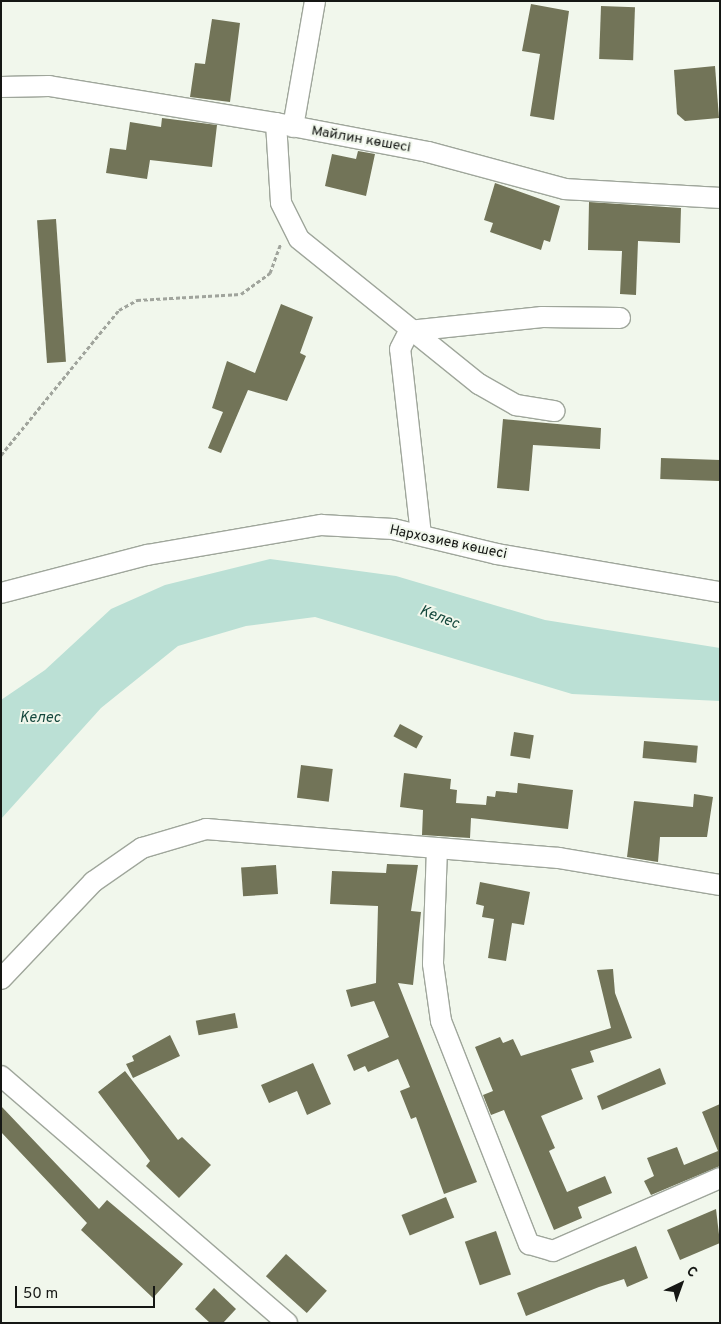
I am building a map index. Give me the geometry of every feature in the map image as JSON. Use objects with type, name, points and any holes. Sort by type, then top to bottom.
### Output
[{"type":"street","points":[[315,1],[284,125],[281,204],[288,222],[299,239],[409,331],[516,405],[555,411]]},
{"type":"street","name":"Майлин көшесі","points":[[1,87],[49,86],[284,125],[428,152],[565,189],[720,198]]},
{"type":"street","points":[[409,331],[542,317],[620,318]]},
{"type":"street","points":[[409,331],[400,349],[421,535]]},
{"type":"street","name":"Нархозиев көшесі","points":[[1,594],[146,555],[321,525],[421,535],[497,554],[720,592]]},
{"type":"street","points":[[1,979],[93,882],[151,845],[206,829],[559,858],[720,885]]},
{"type":"street","points":[[437,848],[434,964],[441,1021],[529,1244],[553,1251],[720,1178]]},
{"type":"street","points":[[1,1076],[287,1323]]},
{"type":"path","points":[[1,455],[119,310],[137,300],[241,294],[257,286],[270,273],[288,222]]},
{"type":"water","name":"Келес","points":[[270,559],[396,576],[545,620],[720,648],[720,701],[572,694],[315,617],[246,626],[178,646],[101,708],[1,819],[1,700],[45,670],[111,609],[165,585]]},
{"type":"building","points":[[531,4],[569,11],[554,120],[530,116],[540,54],[522,51]]},
{"type":"building","points":[[601,6],[635,7],[633,60],[599,59]]},
{"type":"building","points":[[212,19],[240,23],[230,102],[190,97],[195,63],[205,64]]},
{"type":"building","points":[[715,66],[719,118],[685,121],[677,114],[674,70]]},
{"type":"building","points":[[162,118],[217,125],[212,167],[150,160],[147,179],[106,173],[110,148],[126,150],[130,122],[161,127]]},
{"type":"building","points":[[358,151],[375,154],[366,196],[325,186],[332,154],[356,159]]},
{"type":"building","points":[[495,183],[560,206],[550,242],[544,240],[541,250],[490,232],[493,223],[484,220]]},
{"type":"building","points":[[589,202],[681,208],[680,243],[638,241],[636,295],[620,294],[622,251],[588,250]]},
{"type":"building","points":[[56,219],[66,362],[47,363],[37,220]]},
{"type":"building","points":[[281,304],[313,317],[300,353],[306,356],[287,401],[248,390],[221,453],[208,448],[223,412],[212,408],[227,361],[255,373]]},
{"type":"building","points":[[503,419],[601,428],[600,449],[533,445],[529,491],[497,488]]},
{"type":"building","points":[[661,458],[720,460],[719,481],[660,479]]},
{"type":"building","points":[[400,724],[423,736],[416,749],[393,736]]},
{"type":"building","points":[[514,732],[534,735],[530,759],[510,756]]},
{"type":"building","points":[[644,741],[698,746],[696,763],[643,758]]},
{"type":"building","points":[[301,765],[333,769],[329,802],[297,798]]},
{"type":"building","points":[[404,773],[451,779],[450,789],[457,790],[456,803],[486,805],[487,796],[495,797],[496,791],[517,793],[518,783],[573,790],[568,829],[471,818],[470,838],[422,835],[423,810],[400,807]]},
{"type":"building","points":[[694,794],[713,797],[707,837],[660,837],[658,862],[627,857],[634,801],[693,807]]},
{"type":"building","points":[[387,864],[418,865],[411,911],[421,912],[413,985],[398,983],[477,1182],[444,1194],[416,1117],[411,1119],[400,1091],[410,1087],[398,1059],[368,1072],[365,1066],[354,1071],[347,1055],[389,1037],[374,1001],[351,1007],[346,990],[376,983],[378,906],[330,904],[332,871],[386,873]]},
{"type":"building","points":[[276,865],[278,894],[243,896],[241,867]]},
{"type":"building","points":[[480,882],[530,892],[524,925],[512,923],[506,961],[488,958],[494,919],[482,917],[484,906],[476,904]]},
{"type":"building","points":[[613,969],[615,993],[632,1038],[590,1051],[594,1062],[571,1069],[583,1099],[541,1116],[555,1148],[549,1151],[567,1192],[605,1176],[612,1193],[578,1207],[582,1218],[554,1230],[504,1110],[491,1115],[483,1095],[493,1091],[475,1047],[500,1037],[503,1043],[513,1039],[521,1056],[611,1028],[597,970]]},
{"type":"building","points":[[235,1013],[238,1028],[199,1035],[196,1021]]},
{"type":"building","points":[[170,1035],[180,1056],[133,1078],[126,1064],[134,1061],[132,1056]]},
{"type":"building","points":[[313,1063],[331,1104],[307,1115],[297,1091],[269,1103],[261,1085]]},
{"type":"building","points":[[660,1068],[666,1084],[602,1110],[597,1096]]},
{"type":"building","points":[[125,1071],[178,1140],[182,1137],[211,1165],[179,1198],[146,1166],[150,1161],[98,1092]]},
{"type":"building","points":[[720,1104],[720,1166],[651,1195],[644,1181],[654,1176],[647,1158],[677,1147],[684,1165],[718,1151],[702,1112]]},
{"type":"building","points":[[1,1106],[99,1209],[107,1200],[183,1264],[153,1298],[81,1230],[87,1223],[1,1132]]},
{"type":"building","points":[[446,1197],[454,1217],[410,1235],[401,1215]]},
{"type":"building","points":[[716,1209],[720,1243],[680,1260],[667,1230]]},
{"type":"building","points":[[496,1231],[511,1274],[480,1285],[465,1242]]},
{"type":"building","points":[[636,1246],[648,1278],[627,1287],[624,1279],[526,1316],[517,1293]]},
{"type":"building","points":[[286,1254],[327,1291],[307,1313],[266,1276]]},
{"type":"building","points":[[214,1288],[236,1309],[223,1323],[210,1323],[195,1309]]}]
